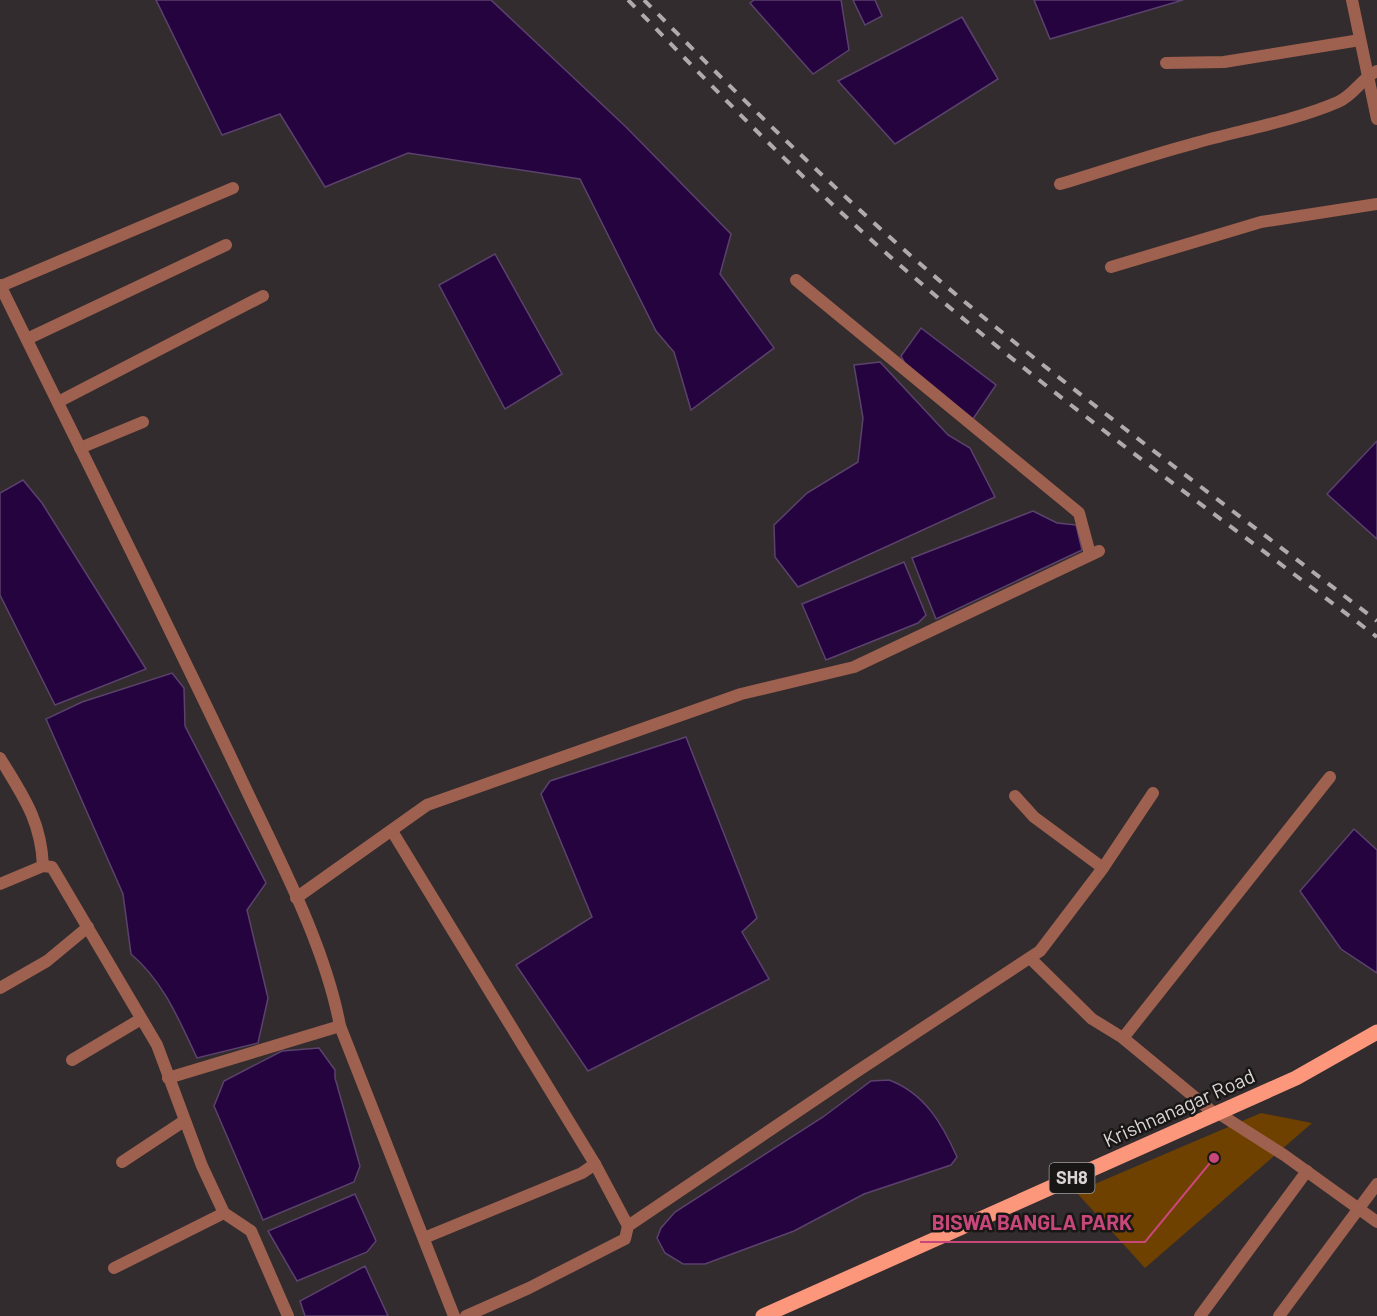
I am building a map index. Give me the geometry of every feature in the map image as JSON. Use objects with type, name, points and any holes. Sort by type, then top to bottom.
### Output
[{"type":"main road","name":"Krishnanagar Road","points":[[763,1316],[1296,1078],[1377,1032]]},
{"type":"street","points":[[1352,0],[1360,40],[1372,73],[1377,119]]},
{"type":"street","points":[[1166,63],[1224,62],[1360,40]]},
{"type":"street","points":[[1060,184],[1192,144],[1259,128],[1340,101],[1372,73]]},
{"type":"street","points":[[233,188],[0,285],[165,618],[296,898],[335,998],[340,1026],[454,1316]]},
{"type":"street","points":[[1111,267],[1261,222],[1377,204]]},
{"type":"street","points":[[27,339],[226,245]]},
{"type":"street","points":[[296,898],[428,805],[741,694],[854,667],[1094,553],[1079,513],[796,280]]},
{"type":"street","points":[[58,402],[263,296]]},
{"type":"street","points":[[80,448],[143,422]]},
{"type":"street","points":[[0,758],[36,820],[42,843],[43,866]]},
{"type":"street","points":[[1123,1038],[1330,777]]},
{"type":"street","points":[[628,1226],[1040,951],[1103,868],[1153,793]]},
{"type":"street","points":[[1015,796],[1034,818],[1103,868]]},
{"type":"street","points":[[392,831],[595,1164],[628,1226],[625,1239],[529,1288],[466,1316]]},
{"type":"street","points":[[0,884],[43,866],[52,867],[157,1045],[184,1121],[224,1213],[251,1231],[288,1316]]},
{"type":"street","points":[[0,988],[47,961],[87,927]]},
{"type":"street","points":[[1030,958],[1092,1019],[1123,1038],[1215,1114],[1218,1113],[1307,1172],[1377,1222]]},
{"type":"street","points":[[72,1060],[141,1019]]},
{"type":"street","points":[[168,1078],[340,1026]]},
{"type":"street","points":[[122,1162],[184,1121]]},
{"type":"street","points":[[424,1238],[582,1173],[595,1164]]},
{"type":"street","points":[[1200,1316],[1307,1172]]},
{"type":"street","points":[[1279,1316],[1377,1184]]},
{"type":"street","points":[[114,1268],[224,1213]]},
{"type":"shaded area","points":[[156,0],[491,0],[626,127],[731,234],[720,274],[774,348],[691,410],[674,352],[656,331],[580,179],[408,153],[325,187],[280,114],[222,135]]},
{"type":"shaded area","points":[[754,0],[841,0],[849,50],[813,74],[750,3]]},
{"type":"shaded area","points":[[853,0],[875,0],[882,16],[865,25]]},
{"type":"shaded area","points":[[1034,0],[1183,0],[1050,39]]},
{"type":"shaded area","points":[[962,17],[998,79],[895,144],[838,81]]},
{"type":"shaded area","points":[[495,254],[562,374],[505,409],[439,285]]},
{"type":"shaded area","points":[[921,328],[996,385],[973,419],[917,386],[901,356]]},
{"type":"shaded area","points":[[880,362],[948,435],[970,448],[995,497],[798,587],[775,557],[774,525],[807,493],[858,462],[863,418],[854,365]]},
{"type":"shaded area","points":[[1377,441],[1377,539],[1327,494]]},
{"type":"shaded area","points":[[23,480],[42,503],[146,669],[55,705],[0,595],[0,493]]},
{"type":"shaded area","points":[[1033,511],[1057,523],[1076,525],[1082,550],[936,619],[912,558]]},
{"type":"shaded area","points":[[904,562],[926,615],[918,623],[826,660],[802,604]]},
{"type":"shaded area","points":[[172,673],[184,688],[185,726],[266,883],[247,910],[268,998],[258,1043],[197,1058],[162,989],[131,954],[123,894],[46,719],[82,702]]},
{"type":"shaded area","points":[[686,737],[757,918],[742,932],[769,979],[588,1071],[516,965],[592,917],[541,794],[550,781]]},
{"type":"shaded area","points":[[1354,829],[1377,850],[1377,973],[1341,949],[1300,891]]},
{"type":"shaded area","points":[[319,1048],[335,1070],[335,1078],[360,1166],[354,1182],[263,1220],[214,1106],[224,1081],[282,1051]]},
{"type":"shaded area","points":[[889,1080],[922,1101],[938,1121],[957,1157],[951,1165],[864,1194],[794,1231],[705,1264],[683,1264],[665,1253],[657,1238],[661,1228],[675,1212],[823,1117],[871,1081]]},
{"type":"shaded area","points":[[1261,1113],[1312,1123],[1145,1268],[1076,1192]]},
{"type":"shaded area","points":[[355,1194],[376,1241],[367,1252],[297,1281],[268,1231]]},
{"type":"shaded area","points":[[365,1266],[388,1316],[305,1316],[300,1301]]},
{"type":"railway","points":[[628,0],[819,192],[945,304],[1128,449],[1377,637]]},
{"type":"railway","points":[[644,0],[860,211],[951,291],[1092,403],[1377,621]]},
{"type":"place","name":"BISWA BANGLA PARK","points":[[1214,1158]]}]
